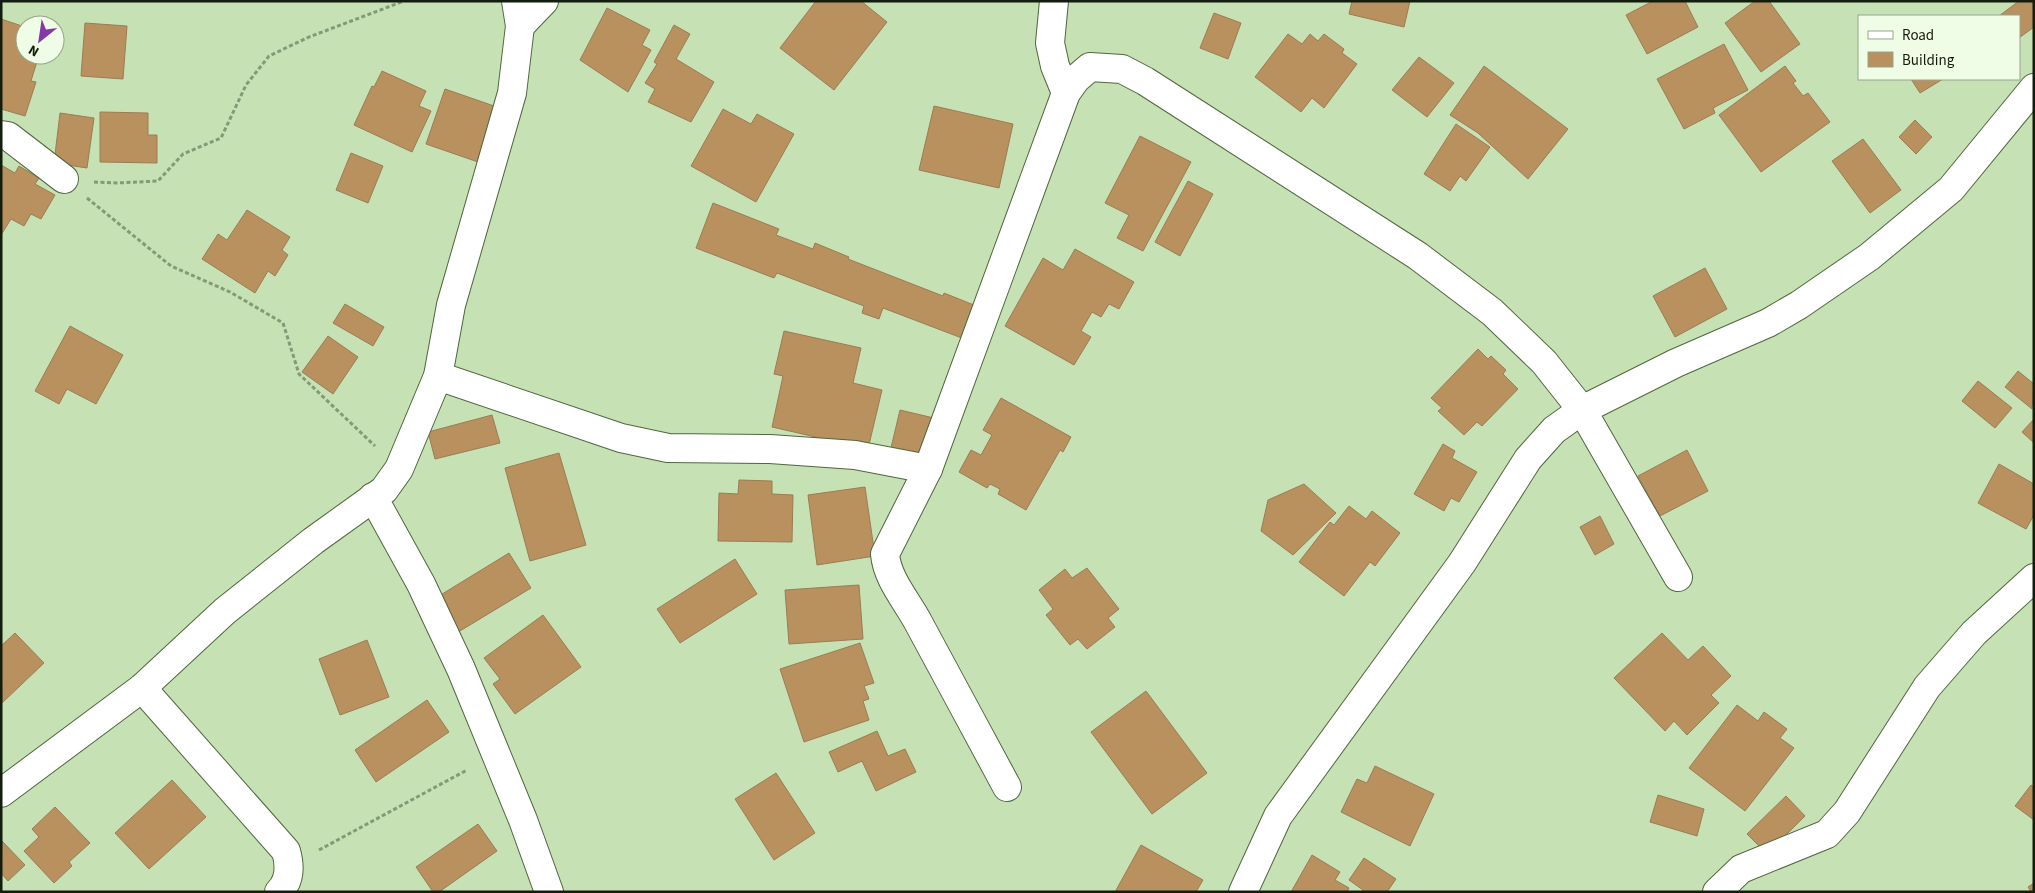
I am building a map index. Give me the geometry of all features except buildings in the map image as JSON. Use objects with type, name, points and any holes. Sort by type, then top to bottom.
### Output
[{"type":"street","points":[[1,793],[142,688],[225,611],[312,541],[384,490],[399,469],[438,376],[452,305],[512,93],[518,13],[544,1]]},
{"type":"street","points":[[1054,1],[1050,43],[1055,66],[1066,94]]},
{"type":"street","points":[[1007,787],[886,564],[886,554],[928,469],[1066,94],[1076,79],[1090,67],[1122,69],[1145,81],[1418,256],[1492,312],[1544,362],[1582,410],[1678,577]]},
{"type":"street","points":[[1243,892],[1278,816],[1462,563],[1528,459],[1554,430],[1582,410],[1676,363],[1768,323],[1799,306],[1869,257],[1951,189],[2034,88]]},
{"type":"street","points":[[1,135],[8,136],[64,179]]},
{"type":"street","points":[[438,376],[621,438],[668,448],[770,449],[845,454],[928,469]]},
{"type":"street","points":[[373,497],[425,592],[462,669],[495,755],[523,820],[549,892]]},
{"type":"street","points":[[1717,892],[1741,869],[1828,834],[1847,812],[1926,687],[1967,640],[2034,578]]},
{"type":"street","points":[[142,688],[286,851],[290,866],[285,886],[279,892]]},
{"type":"path","points":[[64,179],[117,183],[158,181],[183,154],[221,138],[246,85],[269,56],[309,37],[404,1]]},
{"type":"path","points":[[64,179],[171,266],[230,292],[282,323],[299,374],[399,469]]},
{"type":"path","points":[[290,866],[495,755]]}]
